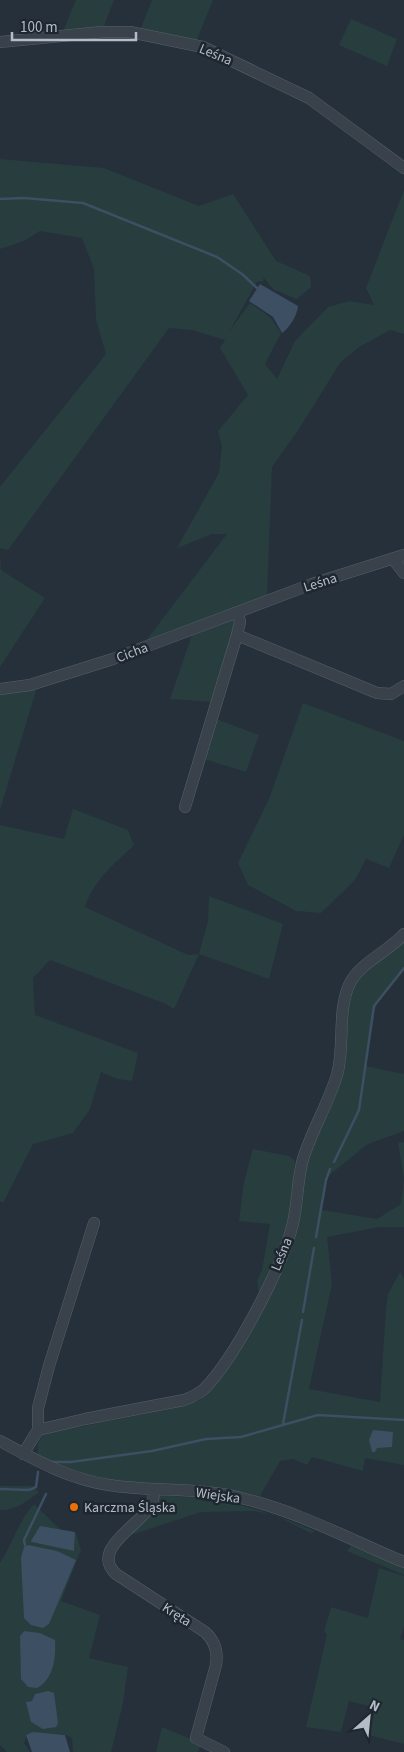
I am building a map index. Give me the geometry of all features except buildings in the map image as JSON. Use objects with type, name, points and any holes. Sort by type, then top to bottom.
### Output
[{"type":"street","name":"Leśna","points":[[0,42],[102,32],[130,32],[203,47],[309,98],[404,168]]},
{"type":"street","name":"Leśna","points":[[238,612],[312,584],[399,557]]},
{"type":"street","points":[[399,557],[404,573]]},
{"type":"street","points":[[185,808],[237,635],[240,622],[238,612]]},
{"type":"street","name":"Cicha","points":[[0,688],[30,685],[114,659],[238,612]]},
{"type":"street","points":[[237,635],[377,693],[388,695],[404,686]]},
{"type":"street","name":"Leśna","points":[[38,1430],[184,1400],[205,1388],[224,1363],[249,1324],[288,1238],[297,1202],[302,1161],[336,1076],[342,1051],[343,1015],[350,984],[361,970],[404,934]]},
{"type":"street","points":[[23,1454],[38,1430],[38,1408],[49,1366],[94,1223]]},
{"type":"street","name":"Wiejska","points":[[0,1441],[58,1470],[88,1480],[111,1485],[222,1494],[258,1502],[404,1562]]},
{"type":"street","name":"Kręta","points":[[154,1489],[150,1508],[118,1539],[112,1550],[109,1562],[116,1574],[205,1632],[212,1641],[216,1649],[216,1665],[196,1738],[224,1752]]},
{"type":"green space","points":[[76,0],[114,0],[103,29],[63,31]]},
{"type":"green space","points":[[152,0],[213,0],[196,42],[140,30]]},
{"type":"green space","points":[[351,19],[397,39],[387,66],[339,45]]},
{"type":"green space","points":[[0,159],[104,168],[199,206],[233,194],[276,261],[310,276],[311,287],[297,299],[274,290],[263,277],[264,281],[257,282],[229,332],[250,303],[270,317],[281,333],[265,364],[277,379],[295,341],[328,307],[349,301],[374,305],[366,288],[404,190],[404,334],[390,330],[359,347],[340,363],[299,429],[272,467],[267,596],[145,642],[227,534],[212,534],[177,548],[219,473],[222,446],[218,431],[248,395],[220,348],[225,340],[192,330],[169,328],[8,550],[0,548],[0,487],[106,354],[96,320],[94,269],[82,238],[40,231],[24,241],[0,249]]},
{"type":"green space","points":[[0,552],[1,570],[45,598],[0,667]]},
{"type":"green space","points":[[235,618],[237,623],[213,702],[170,699],[193,632]]},
{"type":"green space","points":[[37,687],[0,810],[0,693]]},
{"type":"green space","points":[[303,703],[404,741],[404,835],[389,868],[366,859],[355,880],[321,913],[296,911],[248,885],[238,863],[269,799]]},
{"type":"green space","points":[[216,719],[259,735],[246,772],[204,759]]},
{"type":"green space","points":[[73,809],[128,830],[134,845],[99,881],[85,907],[188,955],[199,954],[174,1009],[164,1003],[50,960],[33,978],[35,1015],[138,1053],[132,1081],[117,1079],[101,1072],[90,1109],[73,1133],[33,1144],[3,1203],[0,1201],[0,825],[64,839]]},
{"type":"green space","points":[[209,896],[283,924],[269,979],[199,954],[208,921]]},
{"type":"green space","points":[[404,938],[404,971],[376,1005],[365,1066],[404,1074],[404,1131],[368,1144],[328,1176],[322,1210],[377,1219],[401,1204],[404,1179],[404,1227],[379,1227],[327,1237],[332,1284],[309,1389],[380,1402],[388,1294],[400,1272],[404,1279],[404,1465],[365,1458],[363,1471],[312,1457],[307,1465],[293,1459],[280,1461],[260,1496],[118,1481],[64,1466],[38,1454],[38,1444],[43,1434],[175,1408],[200,1400],[208,1390],[284,1259],[313,1139],[327,1109],[354,983]]},
{"type":"green space","points":[[404,1142],[404,1179],[398,1143]]},
{"type":"green space","points":[[253,1149],[289,1156],[295,1161],[292,1202],[286,1230],[259,1293],[257,1281],[262,1270],[270,1224],[239,1221],[244,1182]]},
{"type":"green space","points":[[0,1486],[31,1486],[39,1492],[16,1507],[0,1510]]},
{"type":"green space","points":[[159,1496],[223,1501],[269,1513],[252,1511],[201,1512],[128,1536],[117,1547],[112,1563],[114,1550],[118,1543],[145,1517]]},
{"type":"green space","points":[[34,1504],[62,1531],[76,1533],[81,1550],[61,1601],[100,1615],[89,1658],[128,1667],[123,1703],[111,1752],[73,1752],[72,1738],[63,1734],[27,1734],[24,1743],[30,1752],[7,1752],[0,1745],[0,1563],[28,1511]]},
{"type":"green space","points":[[277,1516],[299,1525],[315,1531],[311,1533]]},
{"type":"green space","points":[[351,1546],[404,1568],[404,1575],[347,1551]]},
{"type":"green space","points":[[379,1568],[404,1576],[404,1627],[400,1639],[404,1640],[404,1744],[369,1735],[375,1711],[369,1706],[349,1701],[341,1732],[306,1727],[327,1634],[324,1632],[331,1607],[368,1618]]},
{"type":"green space","points":[[162,1727],[201,1743],[198,1752],[156,1752]]},
{"type":"water","points":[[260,284],[298,306],[293,321],[282,333],[273,317],[249,301]]},
{"type":"water","points":[[373,1430],[393,1432],[392,1447],[377,1448],[375,1452],[372,1452],[369,1440]]},
{"type":"water","points":[[40,1526],[75,1532],[74,1551],[32,1542]]},
{"type":"water","points":[[28,1545],[57,1551],[76,1560],[49,1624],[43,1628],[31,1625],[24,1618],[21,1558],[24,1547]]},
{"type":"water","points":[[24,1631],[40,1633],[55,1640],[53,1667],[47,1679],[37,1688],[28,1687],[21,1679],[20,1636]]},
{"type":"water","points":[[48,1691],[54,1693],[58,1723],[56,1727],[43,1729],[31,1722],[26,1702],[32,1701],[35,1694]]},
{"type":"water","points":[[33,1732],[65,1735],[70,1752],[32,1752],[26,1735]]},
{"type":"waterway","points":[[0,199],[24,198],[83,203],[217,257],[242,274],[257,288]]},
{"type":"waterway","points":[[334,1162],[359,1110],[374,1006],[404,968]]},
{"type":"waterway","points":[[316,1237],[326,1180],[330,1169]]},
{"type":"waterway","points":[[303,1312],[314,1248]]},
{"type":"waterway","points":[[283,1424],[302,1320]]},
{"type":"waterway","points":[[52,1462],[71,1462],[152,1451],[206,1439],[241,1437],[318,1415],[404,1420]]},
{"type":"waterway","points":[[36,1487],[38,1472]]},
{"type":"waterway","points":[[0,1489],[29,1490],[36,1487]]},
{"type":"waterway","points":[[25,1545],[24,1540],[46,1494]]},
{"type":"place","name":"Karczma Śląska","points":[[74,1507]]}]
